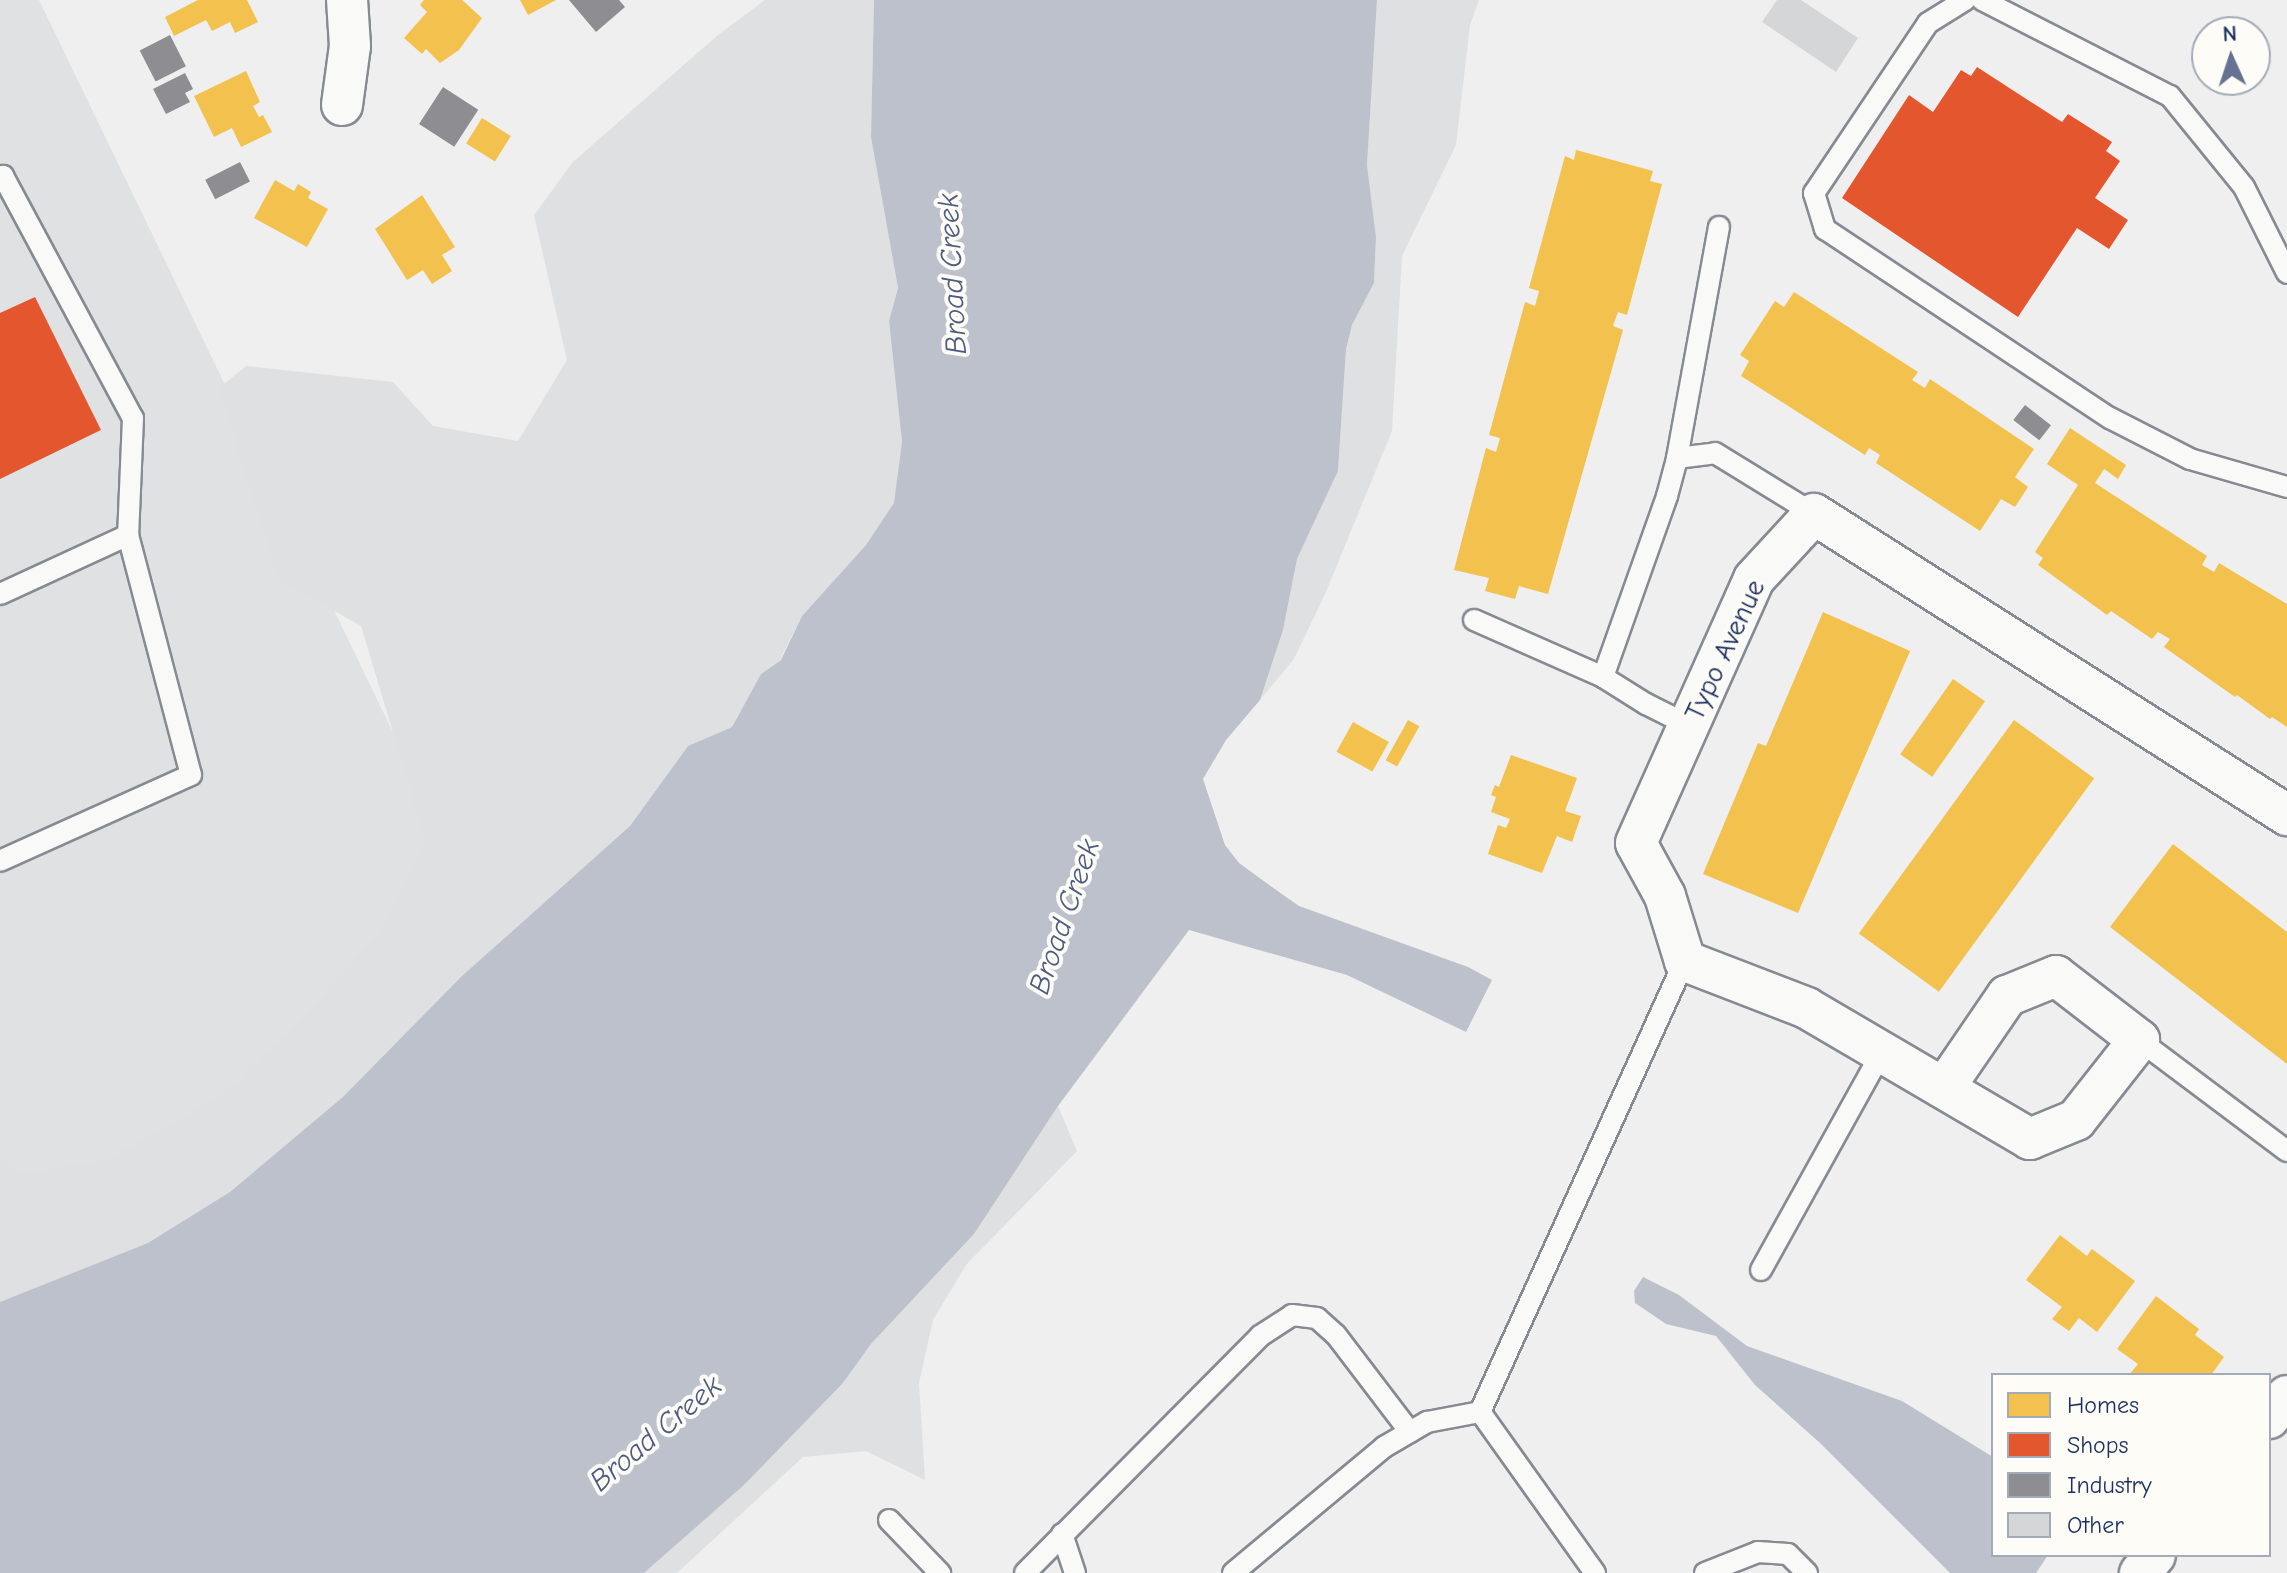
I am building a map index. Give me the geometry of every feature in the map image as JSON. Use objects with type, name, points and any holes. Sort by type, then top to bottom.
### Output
[{"type":"street","points":[[342,105],[350,46],[347,0]]},
{"type":"street","points":[[1814,514],[2287,815]]},
{"type":"street","name":"Typo Avenue","points":[[1685,961],[1665,896],[1636,843],[1754,579],[1814,514]]},
{"type":"street","points":[[1685,961],[1807,1008],[2030,1139],[2076,1120],[2139,1040],[2056,976],[2007,996],[1944,1088]]},
{"type":"street","points":[[2271,1416],[2287,1396]]},
{"type":"street","points":[[2140,1573],[2153,1557]]},
{"type":"lane","points":[[1965,0],[1928,23],[1814,193],[1825,229],[2110,418],[2190,459],[2287,487]]},
{"type":"lane","points":[[1982,0],[2170,96],[2244,187],[2287,273]]},
{"type":"lane","points":[[0,178],[3,176],[26,217],[133,418],[128,535],[191,775],[0,861]]},
{"type":"lane","points":[[1603,677],[1667,496],[1677,458],[1719,227]]},
{"type":"lane","points":[[1677,458],[1715,453],[1814,514]]},
{"type":"lane","points":[[0,594],[128,535]]},
{"type":"lane","points":[[1474,620],[1603,677],[1646,704],[1690,726]]},
{"type":"lane","points":[[1480,1412],[1685,961]]},
{"type":"lane","points":[[2139,1040],[2287,1151]]},
{"type":"lane","points":[[1761,1270],[1882,1052]]},
{"type":"lane","points":[[1025,1573],[1260,1336],[1292,1315],[1317,1318],[1336,1335],[1410,1432]]},
{"type":"lane","points":[[1233,1573],[1384,1447],[1427,1422],[1480,1412]]},
{"type":"lane","points":[[1480,1412],[1595,1573]]},
{"type":"lane","points":[[889,1520],[940,1573]]},
{"type":"lane","points":[[1062,1534],[1075,1573]]},
{"type":"lane","points":[[1705,1573],[1758,1552],[1788,1554],[1807,1573]]},
{"type":"shaded area","points":[[0,0],[39,0],[505,964],[0,1409]]},
{"type":"shaded area","points":[[765,0],[874,0],[871,137],[898,288],[889,321],[902,442],[895,503],[866,545],[802,616],[780,660],[761,674],[732,727],[688,746],[630,826],[462,976],[343,1097],[230,1192],[148,1243],[0,1302],[0,1157],[20,1174],[108,1160],[225,1093],[323,996],[385,925],[426,842],[361,626],[278,579],[219,388],[246,366],[393,382],[433,426],[518,441],[567,360],[534,215],[573,162],[718,35]]},
{"type":"shaded area","points":[[1377,0],[1479,0],[1470,25],[1456,145],[1402,256],[1392,431],[1326,592],[1294,659],[1260,700],[1283,630],[1297,559],[1338,471],[1346,349],[1352,325],[1374,283],[1376,237],[1367,165]]},
{"type":"shaded area","points":[[1058,1106],[1077,1151],[966,1265],[933,1320],[919,1383],[925,1480],[866,1451],[803,1457],[677,1573],[644,1573],[744,1485],[843,1383],[871,1344],[974,1234]]},
{"type":"water","name":"Broad Creek","points":[[874,0],[1377,0],[1367,165],[1376,237],[1374,283],[1352,325],[1346,349],[1338,471],[1297,559],[1283,630],[1260,700],[1226,740],[1203,779],[1225,845],[1239,863],[1299,906],[1468,967],[1492,980],[1466,1032],[1347,975],[1189,930],[1058,1106],[974,1234],[871,1344],[843,1383],[744,1485],[644,1573],[0,1573],[0,1302],[148,1243],[230,1192],[343,1097],[462,976],[630,826],[688,746],[732,727],[761,674],[781,660],[802,616],[866,545],[894,503],[902,442],[889,321],[898,288],[871,137]]},
{"type":"water","points":[[1643,1277],[1679,1295],[1747,1346],[1902,1401],[1991,1456],[1991,1557],[2047,1557],[2036,1573],[1950,1573],[1820,1443],[1755,1385],[1716,1336],[1666,1324],[1635,1303],[1634,1291]]},
{"type":"building: Homes","points":[[198,0],[247,0],[258,22],[235,33],[230,22],[212,31],[206,20],[174,36],[165,17]]},
{"type":"building: Homes","points":[[424,0],[462,0],[482,18],[459,50],[440,63],[426,49],[422,54],[404,38],[427,12],[420,5]]},
{"type":"building: Homes","points":[[520,0],[556,0],[528,15]]},
{"type":"building: Homes","points":[[246,71],[260,102],[253,106],[259,117],[263,115],[272,132],[241,147],[232,128],[214,137],[194,96]]},
{"type":"building: Homes","points":[[482,118],[511,136],[495,161],[466,143]]},
{"type":"building: Homes","points":[[1576,150],[1653,171],[1650,181],[1662,184],[1627,315],[1618,312],[1613,326],[1623,330],[1548,594],[1519,586],[1515,599],[1485,591],[1489,578],[1454,570],[1486,448],[1496,452],[1500,438],[1489,435],[1525,302],[1535,306],[1539,291],[1529,288],[1565,156],[1574,160]]},
{"type":"building: Homes","points":[[275,180],[294,191],[298,184],[311,192],[308,198],[328,209],[307,247],[254,218]]},
{"type":"building: Homes","points":[[422,195],[455,247],[442,255],[452,271],[432,284],[423,270],[407,280],[375,229]]},
{"type":"building: Homes","points":[[1794,292],[1918,372],[1912,380],[1925,388],[1930,379],[2034,449],[2015,477],[2028,487],[2015,507],[2001,499],[1980,531],[1876,463],[1880,455],[1869,448],[1865,455],[1741,376],[1749,361],[1740,355],[1775,301],[1784,307]]},
{"type":"building: Homes","points":[[2070,428],[2126,465],[2118,479],[2104,469],[2095,483],[2207,556],[2202,565],[2214,572],[2219,563],[2287,604],[2287,727],[2272,717],[2270,719],[2237,695],[2235,697],[2164,647],[2170,639],[2158,632],[2152,639],[2111,611],[2107,615],[2038,565],[2043,558],[2035,552],[2078,485],[2047,464]]},
{"type":"building: Homes","points":[[1823,612],[1910,651],[1798,913],[1703,874],[1758,743],[1766,746]]},
{"type":"building: Homes","points":[[1953,679],[1985,701],[1932,777],[1900,754]]},
{"type":"building: Homes","points":[[1408,720],[1419,726],[1397,767],[1386,760]]},
{"type":"building: Homes","points":[[2014,720],[2094,778],[1939,992],[1859,934]]},
{"type":"building: Homes","points":[[1353,722],[1389,742],[1372,772],[1337,752]]},
{"type":"building: Homes","points":[[1511,755],[1577,778],[1565,811],[1581,816],[1572,842],[1557,836],[1542,873],[1488,854],[1498,825],[1506,828],[1510,819],[1491,812],[1496,797],[1491,795],[1495,785],[1499,787]]},
{"type":"building: Homes","points":[[2173,844],[2287,932],[2287,1064],[2110,927]]},
{"type":"building: Homes","points":[[2060,1235],[2087,1256],[2092,1249],[2135,1281],[2097,1332],[2079,1318],[2069,1331],[2052,1319],[2062,1307],[2026,1280]]},
{"type":"building: Homes","points":[[2156,1296],[2199,1329],[2195,1335],[2224,1357],[2212,1373],[2131,1373],[2138,1364],[2117,1349]]},
{"type":"building: Shops","points":[[1977,67],[2062,122],[2068,114],[2112,142],[2106,151],[2120,161],[2095,198],[2128,220],[2109,249],[2077,228],[2018,317],[1842,198],[1909,95],[1933,112],[1961,70],[1971,76]]},
{"type":"building: Shops","points":[[35,297],[101,430],[0,479],[0,313]]},
{"type":"building: Industry","points":[[569,0],[619,0],[625,7],[596,32]]},
{"type":"building: Industry","points":[[170,35],[186,66],[156,82],[140,50]]},
{"type":"building: Industry","points":[[185,73],[193,89],[185,93],[190,102],[166,114],[153,89]]},
{"type":"building: Industry","points":[[443,87],[478,110],[454,147],[419,124]]},
{"type":"building: Industry","points":[[240,162],[250,182],[215,199],[205,180]]},
{"type":"building: Industry","points":[[2025,405],[2051,425],[2039,440],[2013,420]]},
{"type":"building: Other","points":[[1777,0],[1801,0],[1858,38],[1836,72],[1762,22]]}]
